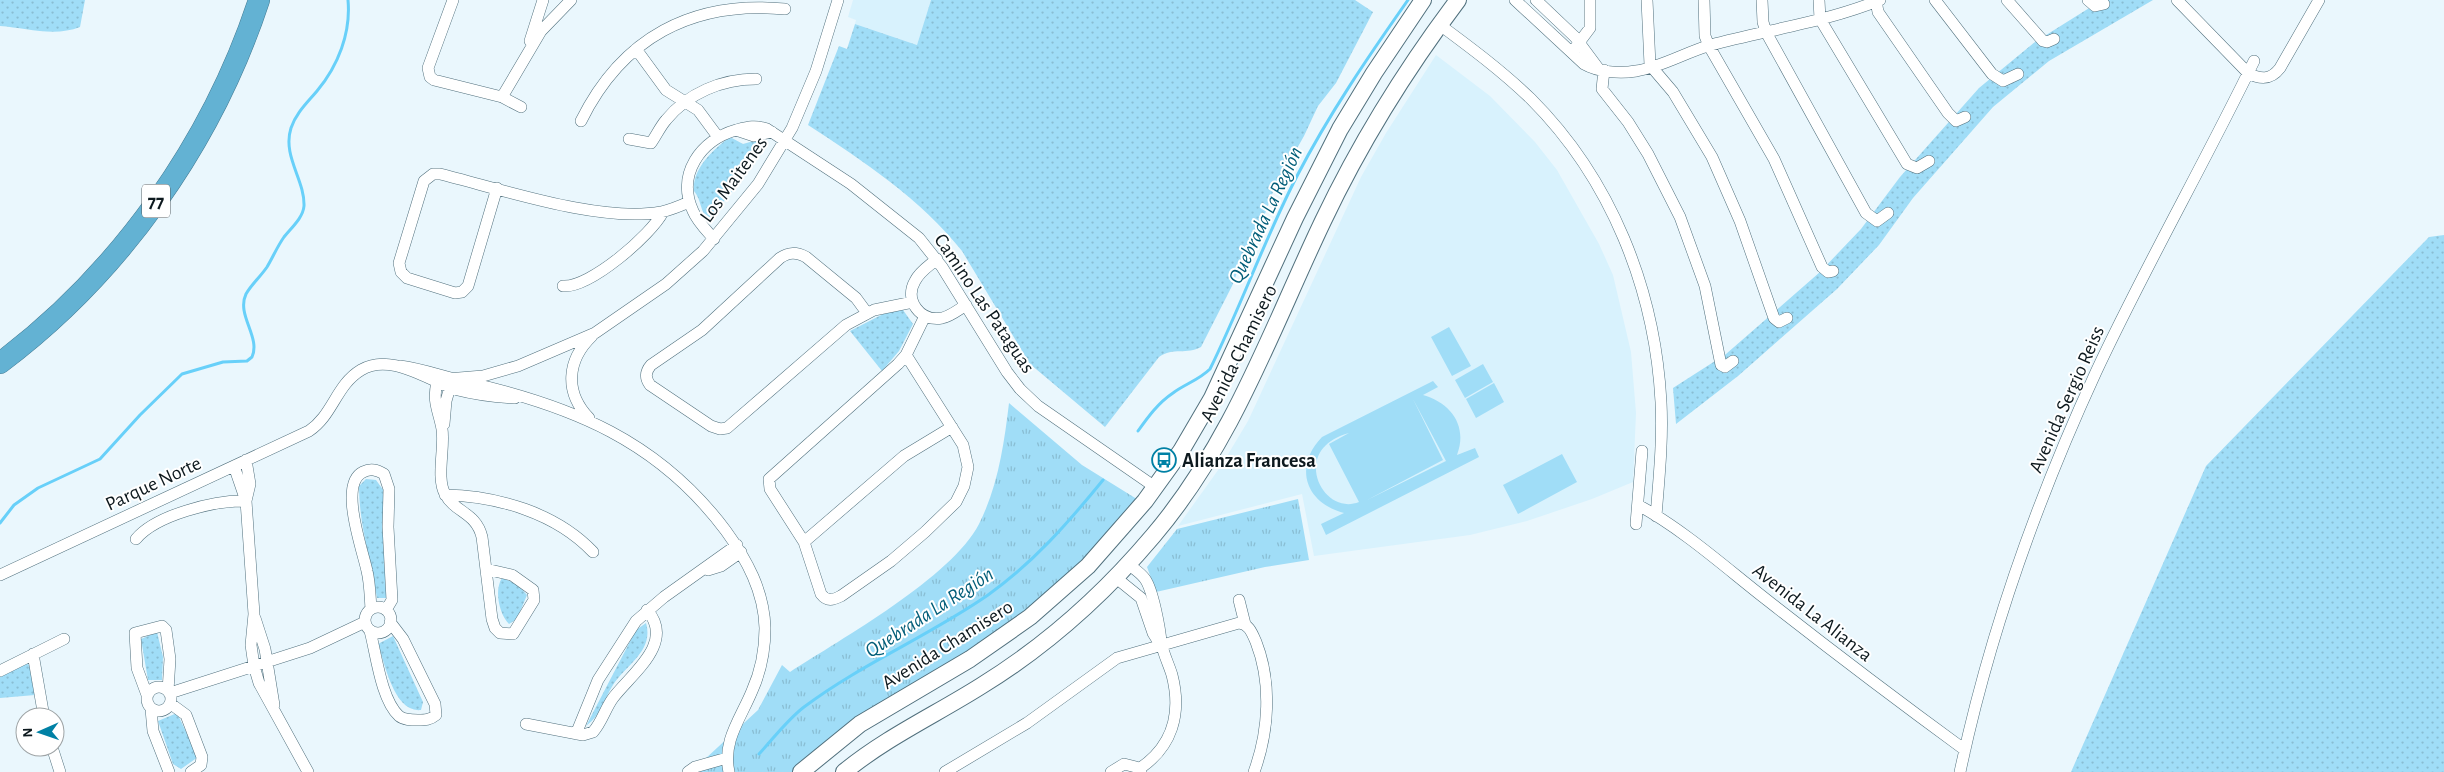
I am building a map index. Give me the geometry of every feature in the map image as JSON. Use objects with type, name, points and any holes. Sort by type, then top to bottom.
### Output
[{"type":"highway","name":"77","points":[[0,346],[33,319],[87,266],[141,198],[162,168],[199,103],[224,54],[245,0]]},
{"type":"highway","name":"77","points":[[0,363],[46,326],[81,292],[118,252],[147,214],[189,151],[218,99],[242,47],[259,0]]},
{"type":"street","points":[[453,0],[429,66],[429,74],[434,80],[502,97],[521,107]]},
{"type":"street","points":[[524,57],[543,0]]},
{"type":"street","points":[[502,97],[524,57],[548,24],[571,0]]},
{"type":"street","name":"Los Maitenes","points":[[451,383],[518,366],[595,333],[666,284],[714,239],[758,184],[785,140],[816,71],[838,0]]},
{"type":"street","name":"Avenida Chamisero","points":[[801,772],[860,724],[970,659],[1011,631],[1063,589],[1117,535],[1155,488],[1182,451],[1212,398],[1325,157],[1374,73],[1422,0]]},
{"type":"street","name":"Avenida Chamisero","points":[[844,772],[883,742],[967,695],[1023,658],[1069,621],[1115,577],[1177,505],[1222,437],[1254,377],[1322,222],[1348,171],[1401,81],[1458,0]]},
{"type":"street","points":[[1515,0],[1584,64],[1601,69],[1624,72],[1652,67],[1709,46],[1820,19],[1877,1],[1878,12],[1948,113],[1956,121],[1965,117]]},
{"type":"street","points":[[1536,0],[1575,37],[1601,69],[1602,89],[1628,122],[1648,154],[1683,224],[1705,286],[1721,365],[1725,367],[1732,361]]},
{"type":"street","points":[[1571,53],[1590,28],[1590,0]]},
{"type":"street","points":[[1647,0],[1648,54],[1652,67],[1659,73],[1686,112],[1723,179],[1748,242],[1774,318],[1779,322],[1787,318]]},
{"type":"street","points":[[1704,0],[1705,36],[1709,46],[1774,159],[1822,267],[1828,272],[1833,271]]},
{"type":"street","points":[[1762,0],[1762,22],[1766,32],[1866,213],[1877,222],[1888,214]]},
{"type":"street","points":[[1819,0],[1820,19],[1907,164],[1917,168],[1929,161]]},
{"type":"street","points":[[1935,0],[1992,74],[2003,81],[2018,74]]},
{"type":"street","points":[[2007,0],[2043,40],[2047,42],[2054,39]]},
{"type":"street","points":[[2088,0],[2095,6],[2104,4]]},
{"type":"street","points":[[2177,0],[2248,73],[2264,78],[2278,71],[2319,0]]},
{"type":"street","points":[[581,121],[605,80],[626,56],[674,24],[704,14],[744,7],[785,9]]},
{"type":"street","points":[[539,14],[540,20],[548,24]]},
{"type":"street","points":[[1440,25],[1503,73],[1558,129],[1594,179],[1625,241],[1646,305],[1658,366],[1661,443],[1656,516]]},
{"type":"street","points":[[636,49],[666,90],[698,110],[718,137],[701,150],[693,162],[688,185],[689,202],[698,220],[714,239]]},
{"type":"street","name":"Avenida Sergio Reiss","points":[[1960,772],[2009,594],[2061,453],[2126,311],[2254,61]]},
{"type":"street","points":[[629,139],[651,143],[665,121],[685,102],[724,83],[756,79]]},
{"type":"street","name":"Camino Las Pataguas","points":[[718,137],[736,130],[754,136],[772,132],[875,201],[913,232],[937,259],[1007,372],[1025,395],[1155,488]]},
{"type":"street","points":[[497,188],[468,286],[465,290],[455,293],[407,278],[402,274],[400,263],[426,178],[433,174],[440,174],[589,210],[631,214],[662,212],[689,202]]},
{"type":"street","points":[[563,286],[578,284],[618,258],[656,223],[662,212]]},
{"type":"street","points":[[867,313],[856,298],[806,257],[797,253],[790,253],[780,258],[702,330],[651,365],[647,370],[646,378],[650,385],[711,426],[720,429],[727,428],[840,329],[867,313],[913,302]]},
{"type":"street","points":[[937,259],[925,268],[915,281],[912,290],[913,302],[917,310],[925,316],[946,317],[966,305]]},
{"type":"street","points":[[906,355],[963,445],[967,458],[966,479],[961,494],[948,510],[891,561],[841,596],[828,600],[821,594],[804,542],[770,489],[769,480],[906,355],[925,316]]},
{"type":"street","name":"Los Maitenes","points":[[590,420],[575,399],[571,376],[576,354],[595,333]]},
{"type":"street","name":"Parque Norte","points":[[0,575],[304,434],[320,423],[341,388],[360,370],[377,365],[400,366]]},
{"type":"street","points":[[400,366],[451,383]]},
{"type":"street","points":[[400,366],[437,383],[451,383],[514,392],[590,420],[634,444],[673,474],[709,510],[739,549],[759,590],[764,614],[764,640],[757,679],[731,734],[727,758],[730,772]]},
{"type":"street","points":[[437,383],[435,402],[442,431]]},
{"type":"street","points":[[451,383],[446,401],[442,431],[442,480],[445,495],[472,517],[482,537],[486,569],[493,624],[500,633],[510,635],[518,628],[532,603],[533,590],[525,582],[512,575],[486,569]]},
{"type":"street","points":[[804,542],[904,456],[952,427]]},
{"type":"street","points":[[1636,524],[1642,451]]},
{"type":"street","points":[[246,460],[250,484],[246,500]]},
{"type":"street","points":[[234,466],[246,500],[254,614],[251,645],[254,666],[259,683],[275,709],[288,739],[308,772]]},
{"type":"street","points":[[386,610],[392,600],[388,526],[389,489],[384,474],[376,470],[366,470],[358,474],[352,495],[355,527],[368,578],[370,609],[365,616],[382,679],[394,710],[399,716],[409,720],[432,718],[436,715],[435,704],[403,639],[390,622]]},
{"type":"street","points":[[445,495],[480,498],[520,508],[550,520],[575,535],[593,552]]},
{"type":"street","points":[[472,517],[480,498]]},
{"type":"street","points":[[136,539],[152,526],[193,508],[226,500],[246,500]]},
{"type":"street","name":"Avenida La Alianza","points":[[1638,506],[1656,516],[1965,750]]},
{"type":"street","points":[[1111,772],[1124,764],[1133,766],[1140,771],[1159,752],[1170,736],[1175,721],[1176,704],[1174,684],[1147,583],[1132,559],[1119,550],[1116,544],[1117,535]]},
{"type":"street","points":[[576,734],[586,706],[605,667],[631,628],[647,610],[698,574],[739,549]]},
{"type":"street","points":[[1115,577],[1141,598],[1153,634],[1162,644]]},
{"type":"street","points":[[1239,600],[1245,624],[1252,632],[1259,649],[1266,694],[1264,738],[1254,772]]},
{"type":"street","points":[[169,696],[310,648],[368,626],[381,633],[387,629],[390,616],[386,610],[380,607],[370,609]]},
{"type":"street","points":[[526,724],[587,735],[595,730],[615,696],[650,655],[657,630],[655,620],[647,610]]},
{"type":"street","points":[[254,614],[268,662],[275,709]]},
{"type":"street","points":[[945,772],[1043,713],[1113,660],[1235,623],[1245,624]]},
{"type":"street","points":[[151,709],[162,711],[169,696],[170,659],[166,630],[162,626],[135,633],[137,668],[147,695],[147,703],[151,709],[154,731],[169,772]]},
{"type":"street","points":[[0,671],[64,639]]},
{"type":"street","points":[[33,654],[42,707]]},
{"type":"street","points":[[147,695],[156,687],[169,696],[186,715],[202,757],[201,765],[191,772]]},
{"type":"street","points":[[47,772],[59,769],[55,757]]},
{"type":"street","points":[[688,772],[695,767],[727,758]]},
{"type":"shaded area","points":[[853,0],[931,0],[917,45],[855,24],[856,20],[848,17]]},
{"type":"shaded area","points":[[1436,55],[1490,96],[1535,142],[1557,170],[1599,244],[1613,275],[1631,352],[1636,413],[1633,482],[1592,499],[1527,521],[1470,535],[1314,556],[1302,494],[1178,526],[1221,466],[1248,421],[1361,177],[1386,133]]},
{"type":"green space","points":[[0,0],[85,0],[80,27],[51,32],[0,26]]},
{"type":"green space","points":[[931,0],[1355,0],[1373,12],[1336,83],[1318,106],[1304,136],[1274,189],[1262,222],[1243,255],[1233,284],[1201,347],[1190,351],[1170,352],[1159,357],[1105,427],[1030,364],[962,251],[946,232],[890,182],[808,125],[839,46],[847,49],[855,24],[917,45]]},
{"type":"green space","points":[[2102,0],[2153,0],[2049,61],[1993,107],[1913,198],[1879,245],[1837,289],[1738,376],[1676,424],[1673,388],[1726,354],[1820,272],[1861,229],[1900,177],[1979,88],[2035,42]]},
{"type":"green space","points":[[730,137],[743,144],[757,140],[745,173],[708,219],[694,191],[694,183],[705,160]]},
{"type":"green space","points":[[2444,235],[2444,772],[2071,772],[2206,466],[2429,237]]},
{"type":"green space","points":[[903,310],[913,324],[899,351],[882,371],[850,331],[887,312]]},
{"type":"green space","points":[[1449,327],[1471,366],[1452,376],[1431,337]]},
{"type":"green space","points":[[1483,364],[1493,382],[1465,398],[1455,380]]},
{"type":"green space","points":[[1433,381],[1438,387],[1423,395],[1442,404],[1455,417],[1460,435],[1457,455],[1475,448],[1479,457],[1326,535],[1321,524],[1344,513],[1330,508],[1320,501],[1312,492],[1308,482],[1306,471],[1308,460],[1313,448],[1322,437]],"holes":[[[1413,399],[1446,461],[1367,500],[1443,460]],[[1349,433],[1329,444],[1359,502],[1345,504],[1333,500],[1324,491],[1318,479],[1316,466],[1320,453],[1331,441]]]},
{"type":"green space","points":[[1494,383],[1504,402],[1476,418],[1466,399]]},
{"type":"green space","points":[[1009,403],[1082,465],[1140,501],[1099,547],[1029,610],[794,772],[691,772],[758,710],[782,665],[790,672],[894,606],[945,565],[965,544],[986,510],[996,480]]},
{"type":"green space","points":[[1562,454],[1577,482],[1518,514],[1503,485]]},
{"type":"green space","points":[[366,479],[376,480],[384,491],[386,598],[377,598],[363,529],[359,486]]},
{"type":"green space","points":[[1298,499],[1309,560],[1265,567],[1156,592],[1147,567],[1177,529]]},
{"type":"green space","points":[[502,578],[517,584],[527,595],[517,619],[509,624],[500,608],[499,602],[498,589]]},
{"type":"green space","points":[[646,623],[646,642],[643,649],[613,685],[599,712],[586,726],[636,630]]},
{"type":"green space","points":[[157,632],[163,657],[162,680],[148,680],[141,639]]},
{"type":"green space","points":[[393,636],[423,702],[421,710],[412,709],[404,704],[392,686],[378,644]]},
{"type":"green space","points":[[27,663],[32,669],[35,695],[0,698],[0,676]]},
{"type":"green space","points":[[177,713],[198,757],[181,769],[173,764],[158,721]]},
{"type":"waterway","points":[[0,523],[14,505],[38,488],[100,459],[140,415],[182,374],[223,362],[247,361],[252,357],[253,342],[244,310],[246,294],[267,267],[284,237],[299,219],[303,210],[301,187],[289,148],[291,128],[299,113],[324,81],[337,60],[345,37],[348,0]]},
{"type":"waterway","name":"Quebrada La Región","points":[[1138,431],[1163,401],[1210,369],[1274,223],[1309,153],[1350,86],[1408,0]]},
{"type":"waterway","name":"Quebrada La Región","points":[[759,754],[804,707],[872,663],[965,610],[1004,583],[1049,542],[1103,480]]},
{"type":"place","name":"Alianza Francesa","points":[[1164,460]]}]
